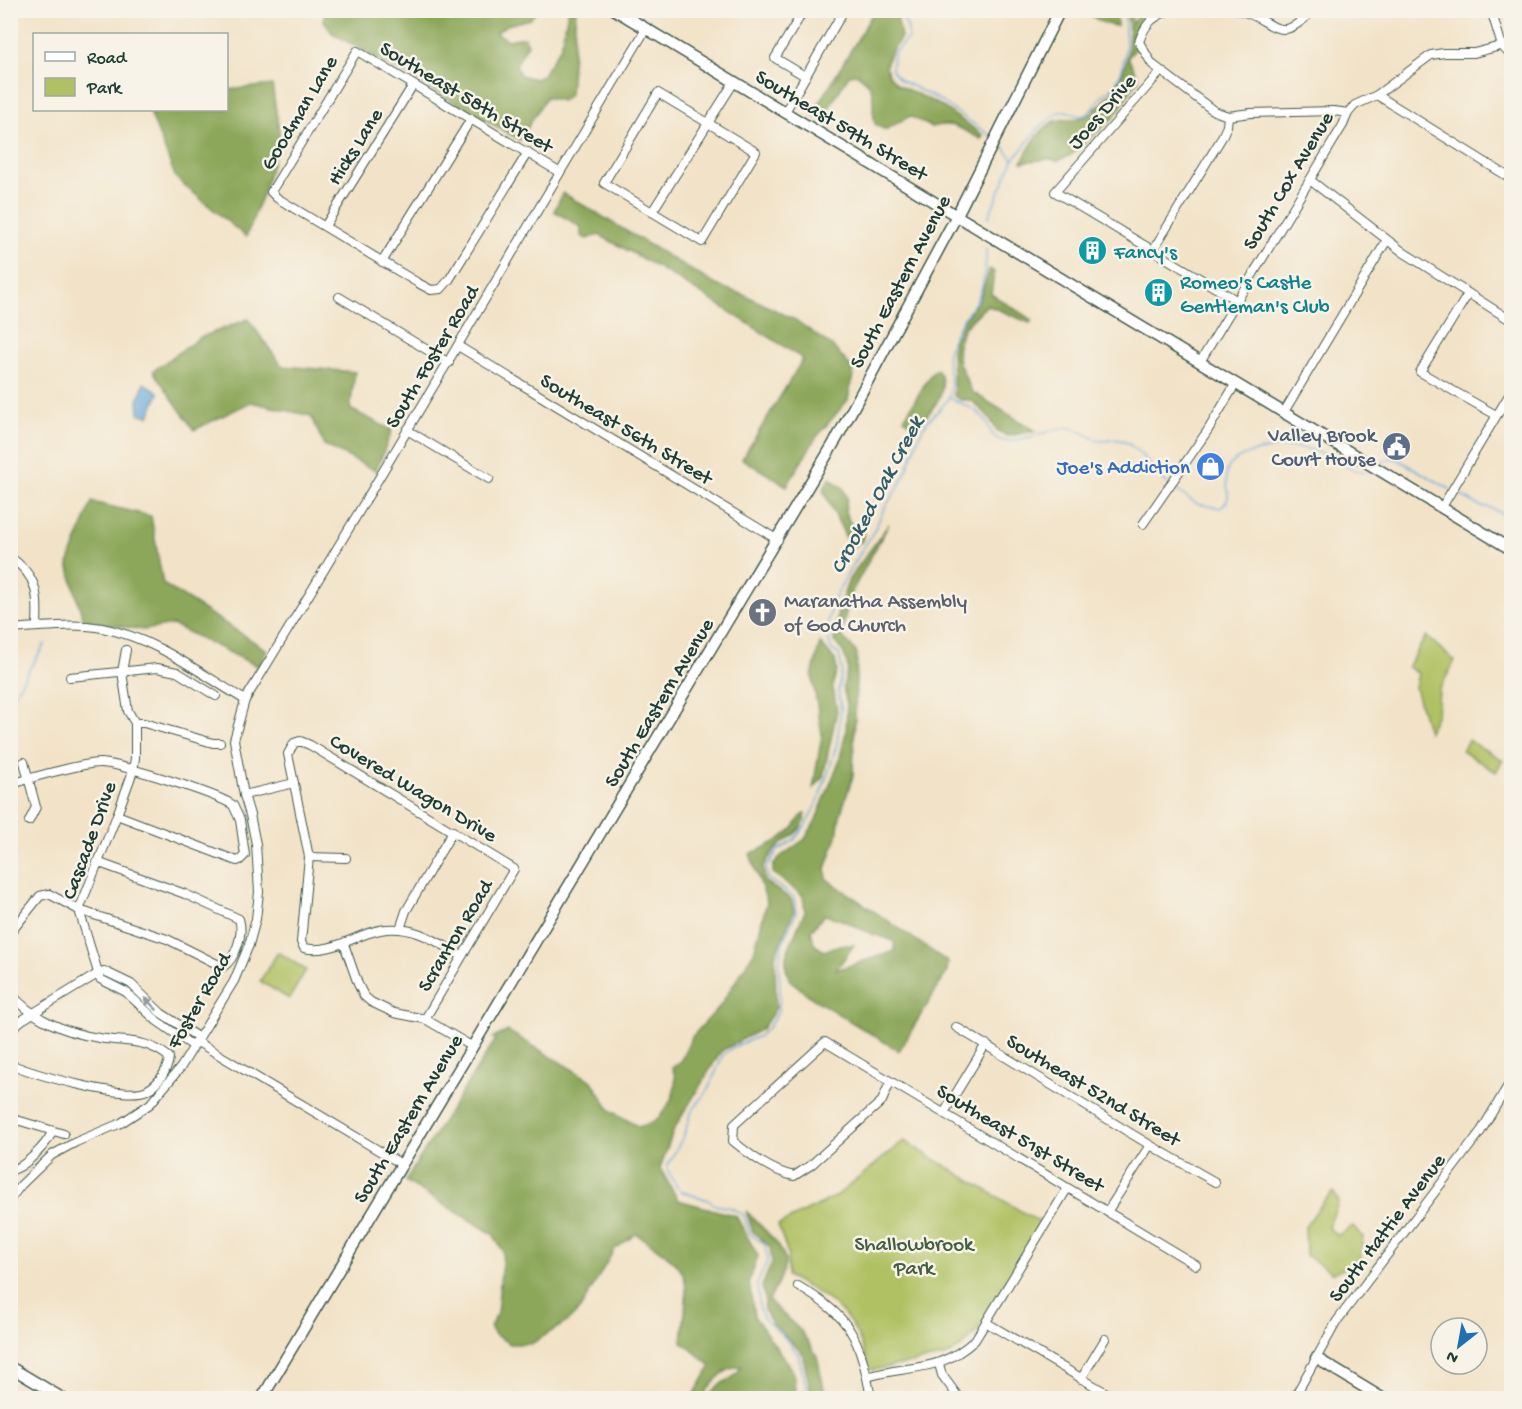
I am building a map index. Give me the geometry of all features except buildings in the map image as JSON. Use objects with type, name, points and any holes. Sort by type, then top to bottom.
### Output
[{"type":"main road","name":"Southeast 59th Street","points":[[615,10],[1512,550]]},
{"type":"main road","name":"South Eastern Avenue","points":[[262,1398],[837,438],[957,215],[1060,10]]},
{"type":"main road","points":[[1317,1358],[1382,1398]]},
{"type":"main road","points":[[10,1367],[62,1398]]},
{"type":"street","points":[[804,10],[775,58],[805,76]]},
{"type":"street","points":[[785,112],[844,10]]},
{"type":"street","points":[[1161,71],[1152,64],[1139,42],[1148,22],[1170,10]]},
{"type":"street","points":[[1238,10],[1271,27],[1282,30],[1293,28],[1313,10]]},
{"type":"street","points":[[1491,10],[1502,46],[1512,57]]},
{"type":"street","name":"South Foster Road","points":[[245,700],[646,29]]},
{"type":"street","name":"South Cox Avenue","points":[[1200,362],[1343,125],[1348,113],[1355,105],[1377,95],[1431,55],[1474,53],[1512,43]]},
{"type":"street","name":"Southeast 58th Street","points":[[357,51],[559,172]]},
{"type":"street","name":"Goodman Lane","points":[[325,226],[277,198],[271,192],[357,51]]},
{"type":"street","name":"Joes Drive","points":[[1153,250],[1056,192],[1161,71],[1214,111],[1228,116]]},
{"type":"street","points":[[652,212],[734,82]]},
{"type":"street","name":"Hicks Lane","points":[[325,226],[413,85]]},
{"type":"street","points":[[658,93],[709,123],[756,152],[702,242],[604,183],[658,93]]},
{"type":"street","points":[[1377,95],[1512,178]]},
{"type":"street","points":[[1236,300],[1153,250],[1221,139],[1227,126],[1228,116],[1310,111],[1348,113]]},
{"type":"street","points":[[382,262],[471,119]]},
{"type":"street","points":[[325,226],[431,290],[441,289],[449,280],[528,152]]},
{"type":"street","points":[[1310,180],[1387,240],[1443,279],[1512,321]]},
{"type":"street","points":[[1284,412],[1387,240]]},
{"type":"street","points":[[1468,294],[1420,372],[1496,415]]},
{"type":"street","points":[[339,297],[448,363]]},
{"type":"street","name":"Southeast 56th Street","points":[[458,346],[777,540]]},
{"type":"street","points":[[1143,524],[1208,430],[1236,383]]},
{"type":"street","points":[[1442,507],[1512,390]]},
{"type":"street","points":[[407,430],[489,478]]},
{"type":"street","points":[[10,556],[26,570],[38,595],[37,627]]},
{"type":"street","points":[[10,628],[90,627],[130,635],[157,646],[245,700]]},
{"type":"street","name":"Cascade Drive","points":[[99,973],[79,910],[133,771],[135,723],[128,711],[123,672],[126,650]]},
{"type":"street","points":[[70,677],[157,668],[167,669],[177,672],[216,696]]},
{"type":"street","name":"Foster Road","points":[[10,1199],[52,1155],[121,1123],[150,1104],[181,1067],[234,981],[249,945],[256,919],[258,867],[234,740],[245,700]]},
{"type":"street","points":[[135,723],[144,723],[220,743]]},
{"type":"street","name":"Covered Wagon Drive","points":[[294,783],[288,754],[294,743],[300,741],[514,869]]},
{"type":"street","points":[[24,762],[36,807],[29,821]]},
{"type":"street","points":[[10,786],[30,779],[100,763],[206,793],[233,805],[238,813],[245,850],[243,858],[237,861],[117,815]]},
{"type":"street","points":[[244,795],[294,783],[309,857],[301,942],[304,948],[310,950],[344,944],[380,930],[400,929],[420,933],[462,956]]},
{"type":"street","points":[[400,929],[406,911],[453,831]]},
{"type":"street","points":[[309,857],[346,858]]},
{"type":"street","points":[[11,933],[40,896],[49,894],[79,910],[167,939],[223,967],[229,963],[240,934],[238,919],[185,894],[97,862]]},
{"type":"street","name":"Scranton Road","points":[[425,1019],[514,869]]},
{"type":"street","points":[[344,944],[364,996],[394,1013],[425,1019],[473,1047]]},
{"type":"street","points":[[10,1030],[22,1020],[99,973],[100,979],[126,992],[157,1022],[196,1042],[402,1165]]},
{"type":"street","points":[[10,992],[22,1006],[34,1014],[81,1034],[150,1044],[169,1057],[169,1064],[158,1081],[146,1091],[132,1093],[49,1078],[10,1065]]},
{"type":"street","name":"Southeast 52nd Street","points":[[956,1027],[1215,1182]]},
{"type":"street","name":"Southeast 51st Street","points":[[890,1082],[882,1101],[802,1172],[794,1176],[770,1166],[733,1141],[734,1125],[825,1042],[1196,1265]]},
{"type":"street","points":[[944,1113],[986,1044]]},
{"type":"street","name":"South Hattie Avenue","points":[[1294,1398],[1337,1322],[1481,1131],[1512,1079]]},
{"type":"street","points":[[10,1118],[64,1134]]},
{"type":"street","points":[[10,1170],[19,1168],[39,1150],[49,1140],[52,1132]]},
{"type":"street","points":[[1107,1212],[1150,1145]]},
{"type":"street","points":[[867,1377],[939,1364],[966,1349],[987,1323],[1067,1189]]},
{"type":"street","points":[[798,1286],[823,1301],[844,1321],[854,1335],[871,1398]]},
{"type":"street","points":[[987,1323],[1115,1398]]},
{"type":"street","points":[[1081,1378],[1105,1339]]},
{"type":"street","points":[[939,1364],[942,1375],[959,1398]]},
{"type":"green space","points":[[328,10],[537,11],[530,19],[507,25],[496,33],[508,40],[524,37],[528,44],[516,65],[520,75],[535,79],[542,76],[561,46],[568,11],[576,11],[570,94],[562,101],[546,97],[520,140],[332,33],[323,19]]},
{"type":"green space","points":[[1086,10],[1116,11],[1117,26],[1100,21]]},
{"type":"green space","points":[[874,11],[896,11],[901,37],[889,55],[886,66],[888,74],[898,85],[940,105],[983,135],[981,139],[957,127],[939,125],[931,127],[910,116],[885,130],[875,124],[872,90],[857,74],[849,75],[822,119],[812,116]]},
{"type":"green space","points":[[1126,11],[1131,11],[1132,24],[1138,15],[1142,19],[1137,48],[1128,57],[1139,79],[1113,118],[1071,155],[1057,161],[1049,159],[1022,162],[1034,140],[1048,126],[1056,121],[1087,116],[1111,94],[1123,72],[1129,48]]},
{"type":"green space","points":[[272,85],[280,137],[264,190],[246,237],[176,178],[149,111],[228,111],[228,90]]},
{"type":"green space","points":[[563,193],[716,285],[749,297],[795,320],[832,346],[854,370],[848,400],[815,439],[787,486],[742,459],[803,359],[703,295],[625,249],[599,235],[587,239],[581,236],[581,227],[554,211]]},
{"type":"green space","points":[[990,269],[994,272],[991,294],[1032,320],[1030,323],[987,305],[963,329],[957,350],[959,363],[972,392],[1036,431],[1007,436],[997,431],[988,416],[971,400],[961,400],[954,396],[952,351],[954,340],[965,318],[979,300]]},
{"type":"green space","points":[[248,319],[282,366],[355,372],[350,409],[392,430],[376,471],[324,445],[311,416],[251,402],[194,430],[153,371],[199,338]]},
{"type":"green space","points":[[937,369],[941,377],[941,393],[917,428],[904,419],[930,375]]},
{"type":"green space","points":[[830,478],[843,488],[847,497],[845,512],[852,526],[864,532],[862,541],[851,548],[823,490]]},
{"type":"green space","points":[[92,502],[151,516],[163,584],[267,650],[259,667],[173,625],[143,630],[83,620],[68,564]]},
{"type":"green space","points":[[889,524],[850,595],[841,635],[857,653],[853,776],[826,869],[827,879],[948,962],[947,972],[899,1051],[812,998],[791,981],[786,969],[786,955],[805,911],[803,896],[773,873],[773,866],[780,857],[805,839],[815,822],[839,762],[846,732],[847,705],[843,687],[848,668],[844,653],[834,641],[838,611],[849,579]],"holes":[[[824,915],[891,940],[894,942],[895,951],[836,970],[854,945],[839,945],[824,951],[814,944],[811,931]]]},
{"type":"green space","points":[[1426,636],[1455,661],[1439,690],[1437,714],[1428,732],[1415,688],[1418,673],[1408,667]]},
{"type":"green space","points":[[820,643],[835,660],[837,671],[833,690],[837,710],[823,777],[813,789],[822,734],[812,676]]},
{"type":"green space","points":[[1468,740],[1503,760],[1496,772],[1462,751]]},
{"type":"green space","points":[[805,813],[800,829],[776,849],[763,867],[765,882],[791,899],[794,911],[775,956],[776,1008],[762,1029],[721,1051],[674,1129],[660,1168],[678,1200],[736,1216],[758,1256],[749,1281],[754,1316],[793,1371],[796,1398],[708,1398],[716,1387],[735,1376],[741,1366],[723,1373],[702,1398],[692,1398],[711,1366],[682,1342],[686,1300],[684,1277],[677,1265],[636,1234],[614,1250],[580,1309],[567,1322],[531,1344],[510,1344],[495,1335],[490,1327],[497,1313],[503,1252],[493,1234],[405,1181],[496,1039],[493,1038],[508,1031],[592,1081],[610,1110],[639,1127],[658,1118],[667,1108],[675,1088],[672,1068],[680,1062],[692,1037],[720,1006],[754,952],[767,902],[750,854],[784,836]]},
{"type":"green space","points":[[278,952],[306,970],[289,999],[260,981]]},
{"type":"green space","name":"Shallowbrook Park","points":[[904,1141],[1041,1223],[977,1331],[964,1345],[947,1356],[873,1370],[868,1368],[857,1334],[841,1311],[818,1293],[787,1276],[788,1254],[778,1225],[835,1197]]},
{"type":"green space","points":[[1333,1192],[1339,1201],[1328,1227],[1337,1236],[1353,1226],[1363,1237],[1359,1263],[1333,1273],[1306,1255],[1305,1227]]},
{"type":"green space","points":[[746,1211],[776,1243],[784,1257],[783,1272],[769,1301],[801,1331],[817,1356],[826,1398],[809,1398],[811,1392],[802,1353],[772,1323],[764,1310],[762,1286],[772,1262],[770,1247],[753,1232]]},
{"type":"water","points":[[144,383],[159,393],[149,416],[139,414],[138,401]]},
{"type":"waterway","points":[[904,10],[902,16],[908,29],[908,38],[893,54],[892,70],[900,80],[941,101],[991,136]]},
{"type":"waterway","name":"Crooked Oak Creek","points":[[988,218],[1013,160],[1039,128],[1059,112],[1066,111],[1080,116],[1088,114],[1102,96],[1115,85],[1122,70],[1126,46],[1124,10]]},
{"type":"waterway","points":[[1000,142],[1013,159]]},
{"type":"waterway","name":"Crooked Oak Creek","points":[[807,1398],[807,1389],[798,1354],[785,1338],[764,1319],[760,1310],[757,1284],[768,1260],[765,1245],[750,1234],[741,1213],[683,1192],[677,1187],[668,1171],[668,1165],[684,1135],[691,1113],[709,1088],[723,1055],[732,1048],[759,1036],[768,1028],[778,1012],[779,962],[782,944],[796,913],[794,897],[768,879],[766,868],[777,851],[794,840],[805,826],[816,806],[837,743],[841,708],[838,691],[842,670],[839,654],[832,650],[828,635],[833,604],[847,574],[901,482],[923,428],[949,397],[951,386],[948,352],[956,330],[976,301],[981,289],[986,249]]},
{"type":"waterway","points":[[950,398],[978,413],[985,419],[993,435],[1000,440],[1013,441],[1067,427],[1100,441],[1120,440],[1134,447],[1167,483]]},
{"type":"waterway","points":[[1173,488],[1197,504],[1220,508],[1227,500],[1226,476],[1231,464],[1249,454],[1272,448],[1302,448],[1333,458],[1355,470],[1370,471]]},
{"type":"waterway","points":[[1379,466],[1388,459],[1399,460],[1450,489]]},
{"type":"waterway","points":[[1454,491],[1480,506],[1491,508],[1512,519]]},
{"type":"waterway","points":[[10,701],[45,644]]},
{"type":"place","name":"Fancy's","points":[[1093,251]]},
{"type":"place","name":"Romeo's Castle Gentleman's Club","points":[[1159,293]]},
{"type":"place","name":"Valley Brook Court House","points":[[1397,446]]},
{"type":"place","name":"Joe's Addiction","points":[[1211,466]]},
{"type":"place","name":"Maranatha Assembly of God Church","points":[[763,612]]}]
